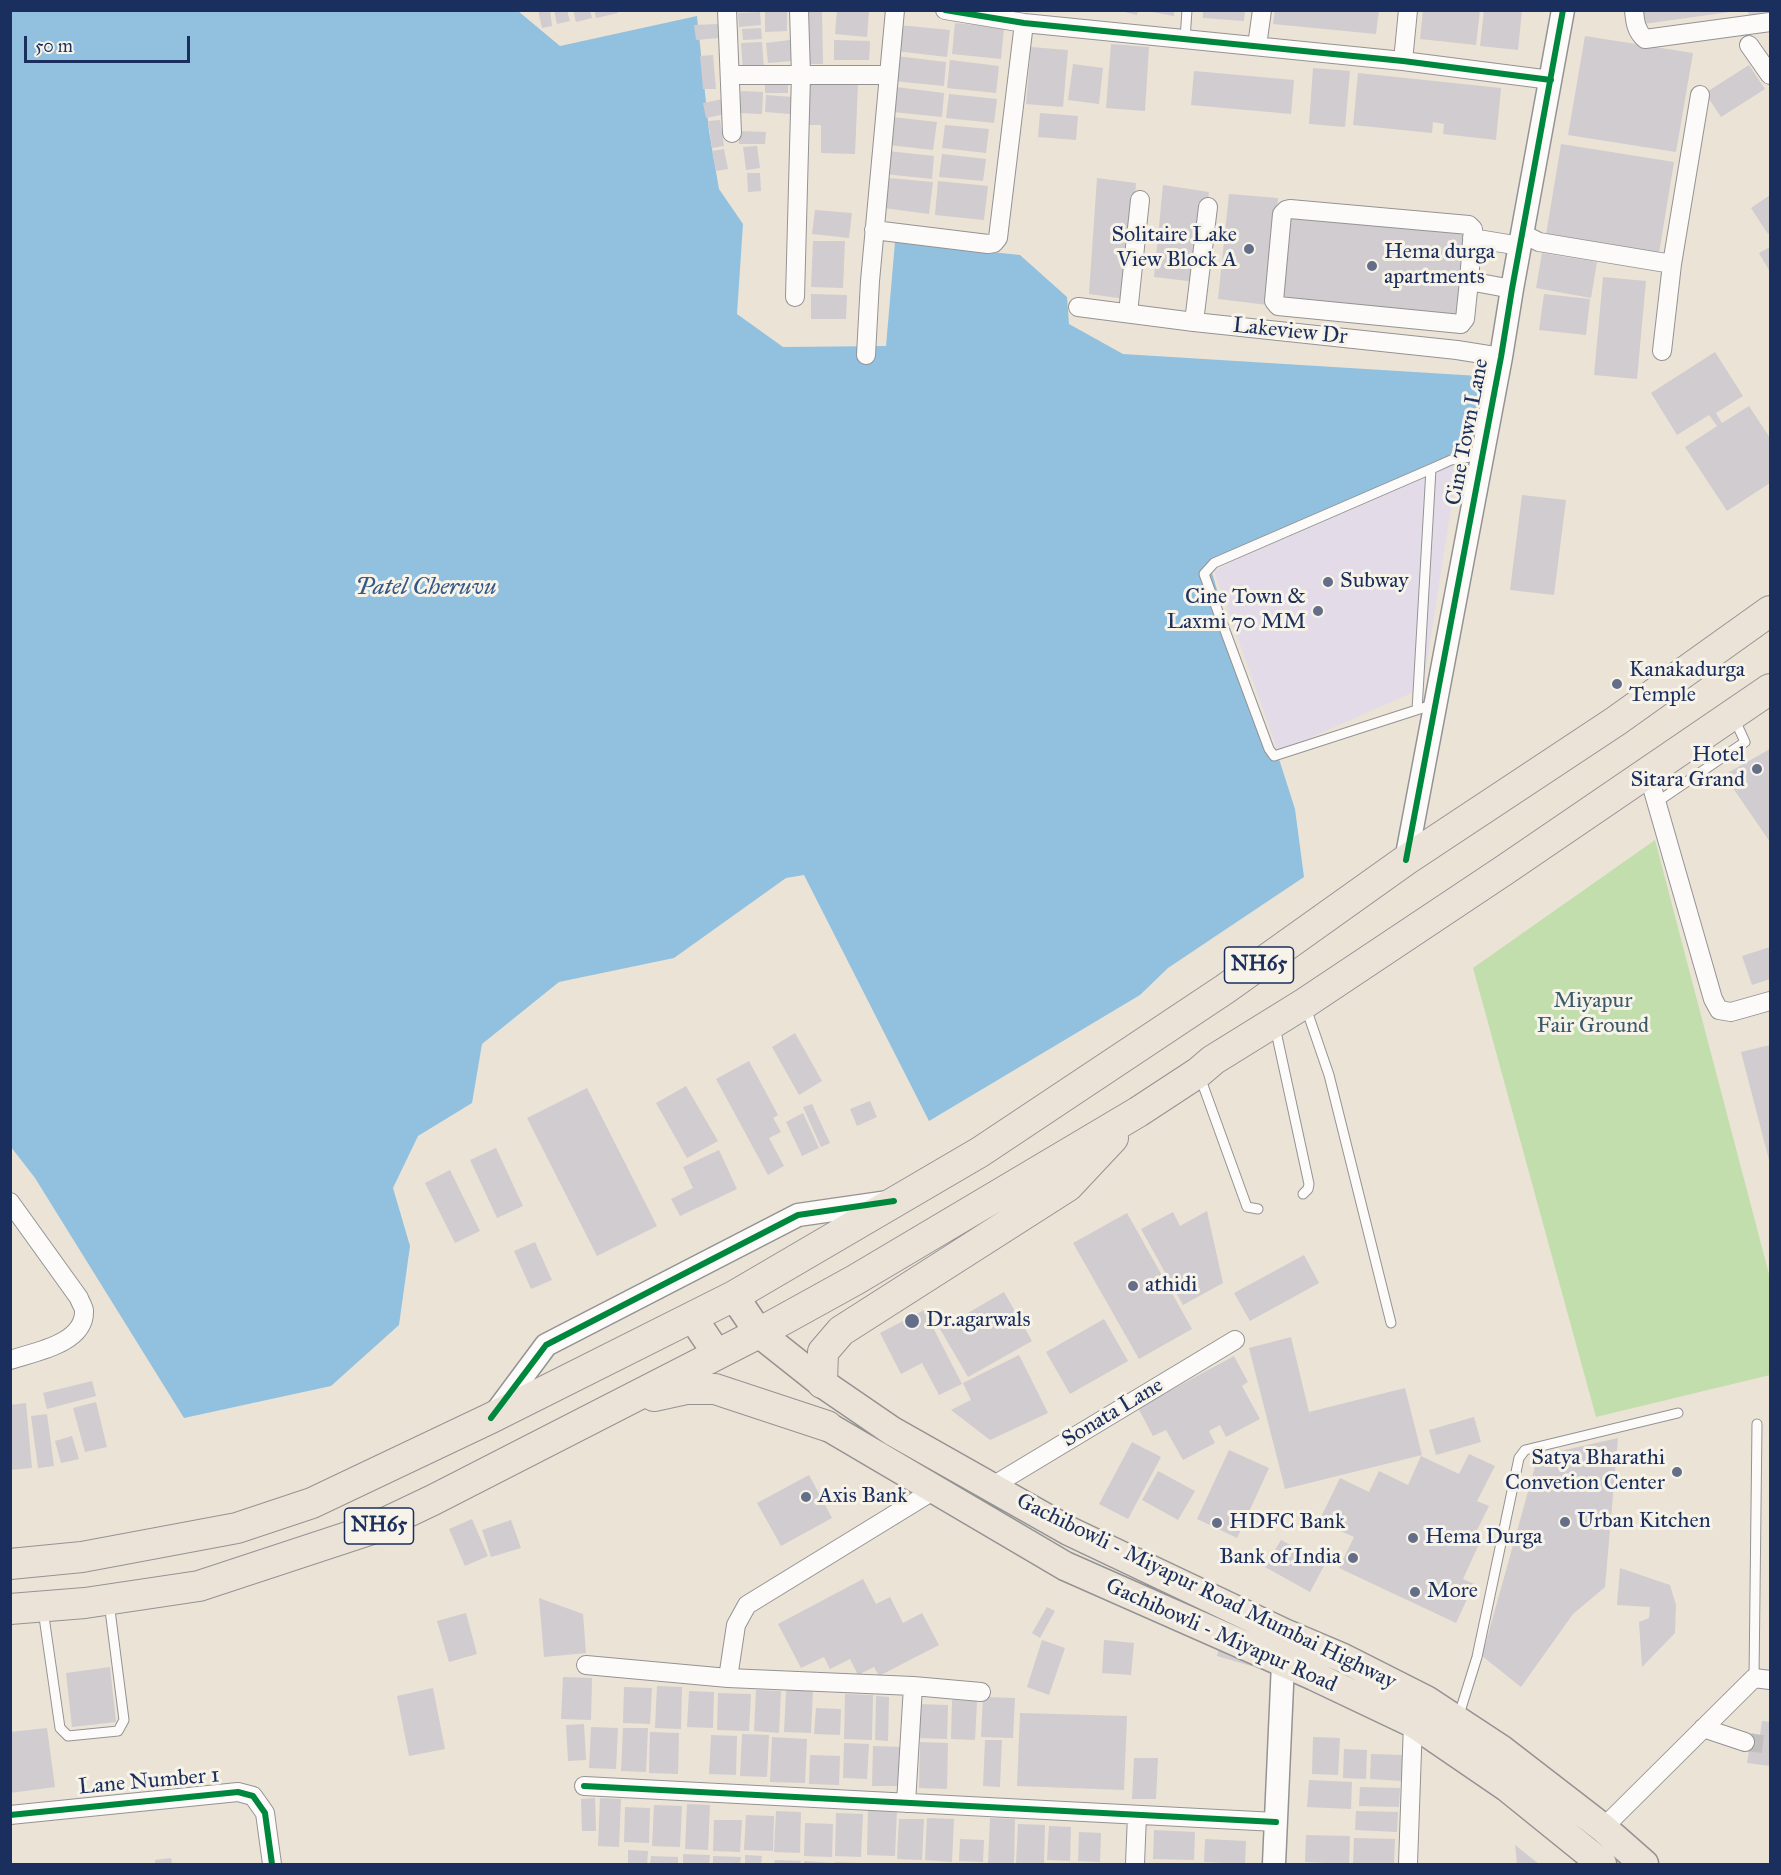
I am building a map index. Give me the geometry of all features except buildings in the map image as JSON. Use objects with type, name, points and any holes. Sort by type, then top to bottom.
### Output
[{"type":"highway","name":"NH65","points":[[10,1564],[82,1557],[237,1528],[312,1503],[491,1418],[734,1296],[980,1152],[1225,989],[1406,860],[1616,722],[1770,611]]},
{"type":"highway","name":"NH65","points":[[10,1609],[109,1600],[199,1586],[372,1529],[759,1333],[855,1280],[1138,1112],[1213,1060],[1305,1003],[1770,689]]},
{"type":"highway","points":[[822,1383],[823,1352],[841,1331],[1068,1186],[1138,1112]]},
{"type":"highway","points":[[622,1403],[686,1389],[715,1389],[827,1426]]},
{"type":"main road","name":"Gachibowli - Miyapur Road Mumbai Highway","points":[[734,1296],[759,1333],[822,1383],[892,1431],[1069,1531],[1284,1633],[1343,1658],[1426,1700],[1502,1750],[1603,1828],[1644,1864]]},
{"type":"main road","points":[[693,1318],[717,1354]]},
{"type":"main road","name":"Gachibowli - Miyapur Road","points":[[827,1426],[1065,1566],[1413,1723],[1508,1788],[1602,1864]]},
{"type":"street","points":[[727,10],[732,133]]},
{"type":"street","points":[[795,297],[801,75],[799,10]]},
{"type":"street","points":[[866,355],[874,231],[895,10]]},
{"type":"street","points":[[945,10],[1024,23],[1402,61],[1551,80]]},
{"type":"street","points":[[1257,46],[1262,10]]},
{"type":"street","points":[[1402,61],[1408,10]]},
{"type":"street","name":"Cine Town Lane","points":[[1406,860],[1426,707],[1502,357],[1563,10]]},
{"type":"street","points":[[1634,10],[1636,27],[1645,39],[1741,18],[1770,22]]},
{"type":"street","points":[[874,231],[988,244],[994,243],[998,238],[1024,23]]},
{"type":"street","points":[[1749,45],[1770,75]]},
{"type":"street","points":[[730,75],[889,75]]},
{"type":"street","points":[[1662,351],[1672,264],[1700,95]]},
{"type":"street","points":[[1128,313],[1140,200]]},
{"type":"street","points":[[1194,322],[1208,207]]},
{"type":"street","points":[[1286,210],[1469,225],[1473,229],[1469,281],[1465,319],[1461,324],[1278,306],[1274,301],[1282,214],[1286,210]]},
{"type":"street","points":[[1472,238],[1539,242],[1672,264]]},
{"type":"street","points":[[1469,281],[1512,290]]},
{"type":"street","name":"Lakeview Dr","points":[[1078,307],[1502,357]]},
{"type":"street","points":[[1648,773],[1713,999],[1719,1010],[1731,1012],[1770,1000]]},
{"type":"street","points":[[491,1418],[546,1345],[798,1215],[894,1201]]},
{"type":"street","points":[[10,1202],[79,1298],[84,1311],[79,1329],[65,1342],[10,1360]]},
{"type":"street","name":"Sonata Lane","points":[[991,1487],[1235,1340]]},
{"type":"street","points":[[728,1678],[736,1625],[747,1605],[936,1489]]},
{"type":"street","points":[[1274,1864],[1283,1663]]},
{"type":"street","points":[[586,1665],[728,1678],[913,1686],[981,1692]]},
{"type":"street","points":[[1603,1828],[1703,1728],[1762,1679]]},
{"type":"street","points":[[906,1803],[913,1686]]},
{"type":"street","points":[[1408,1864],[1413,1723]]},
{"type":"street","points":[[1703,1728],[1745,1742]]},
{"type":"street","points":[[584,1786],[1276,1822]]},
{"type":"street","name":"Lane Number 1","points":[[10,1815],[238,1792],[253,1796],[265,1813],[272,1864]]},
{"type":"street","points":[[1135,1864],[1137,1815]]},
{"type":"lane","points":[[1185,39],[1187,10]]},
{"type":"lane","points":[[1431,469],[1426,707],[1274,756],[1204,574],[1214,563],[1451,460],[1482,454]]},
{"type":"lane","points":[[1657,802],[1744,742],[1733,715]]},
{"type":"lane","points":[[1305,1003],[1329,1075],[1391,1323]]},
{"type":"lane","points":[[1274,1022],[1309,1184],[1303,1194]]},
{"type":"lane","points":[[1198,1072],[1247,1207],[1258,1209]]},
{"type":"lane","points":[[1457,1720],[1478,1657],[1519,1458],[1522,1453],[1526,1450],[1678,1413]]},
{"type":"lane","points":[[1757,1424],[1762,1679]]},
{"type":"lane","points":[[42,1606],[60,1728],[69,1737],[118,1731],[122,1727],[124,1720],[109,1600]]},
{"type":"shaded area","points":[[1461,443],[1423,688],[1278,752],[1214,571],[1334,506]]},
{"type":"green space","name":"Miyapur Fair Ground","points":[[1655,840],[1770,1278],[1770,1375],[1596,1417],[1473,968]]},
{"type":"water","name":"Patel Cheruvu","points":[[10,11],[518,11],[560,46],[697,16],[709,131],[719,189],[743,224],[737,314],[783,347],[886,346],[895,242],[1020,255],[1067,297],[1069,324],[1123,354],[1479,376],[1485,438],[1211,569],[1243,681],[1280,762],[1295,809],[1304,877],[1168,968],[1140,995],[929,1121],[804,875],[786,878],[674,958],[559,982],[482,1044],[472,1103],[418,1136],[393,1188],[410,1246],[399,1325],[331,1386],[184,1418],[35,1178],[11,1147]]},
{"type":"tunnel","points":[[1745,1742],[1770,1745]]},
{"type":"cycle path","points":[[945,10],[1024,23],[1403,61],[1551,80]]},
{"type":"cycle path","points":[[1406,860],[1501,357],[1563,10]]},
{"type":"cycle path","points":[[491,1418],[546,1345],[798,1215],[894,1201]]},
{"type":"cycle path","points":[[584,1786],[1276,1822]]},
{"type":"cycle path","points":[[10,1815],[238,1792],[253,1796],[265,1813],[272,1864]]},
{"type":"place","name":"Solitaire Lake View Block A","points":[[1249,249]]},
{"type":"place","name":"Hema durga apartments","points":[[1372,266]]},
{"type":"place","name":"Subway","points":[[1328,582]]},
{"type":"place","name":"Cine Town & Laxmi 70 MM","points":[[1318,611]]},
{"type":"place","name":"Kanakadurga Temple","points":[[1617,684]]},
{"type":"place","name":"Hotel Sitara Grand","points":[[1757,769]]},
{"type":"place","name":"athidi","points":[[1133,1286]]},
{"type":"place","name":"Dr.agarwals","points":[[912,1321]]},
{"type":"place","name":"Satya Bharathi Convetion Center","points":[[1677,1472]]},
{"type":"place","name":"Axis Bank","points":[[806,1497]]},
{"type":"place","name":"Urban Kitchen","points":[[1565,1522]]},
{"type":"place","name":"HDFC Bank","points":[[1217,1523]]},
{"type":"place","name":"Hema Durga","points":[[1413,1538]]},
{"type":"place","name":"Bank of India","points":[[1353,1558]]},
{"type":"place","name":"More","points":[[1415,1592]]}]
